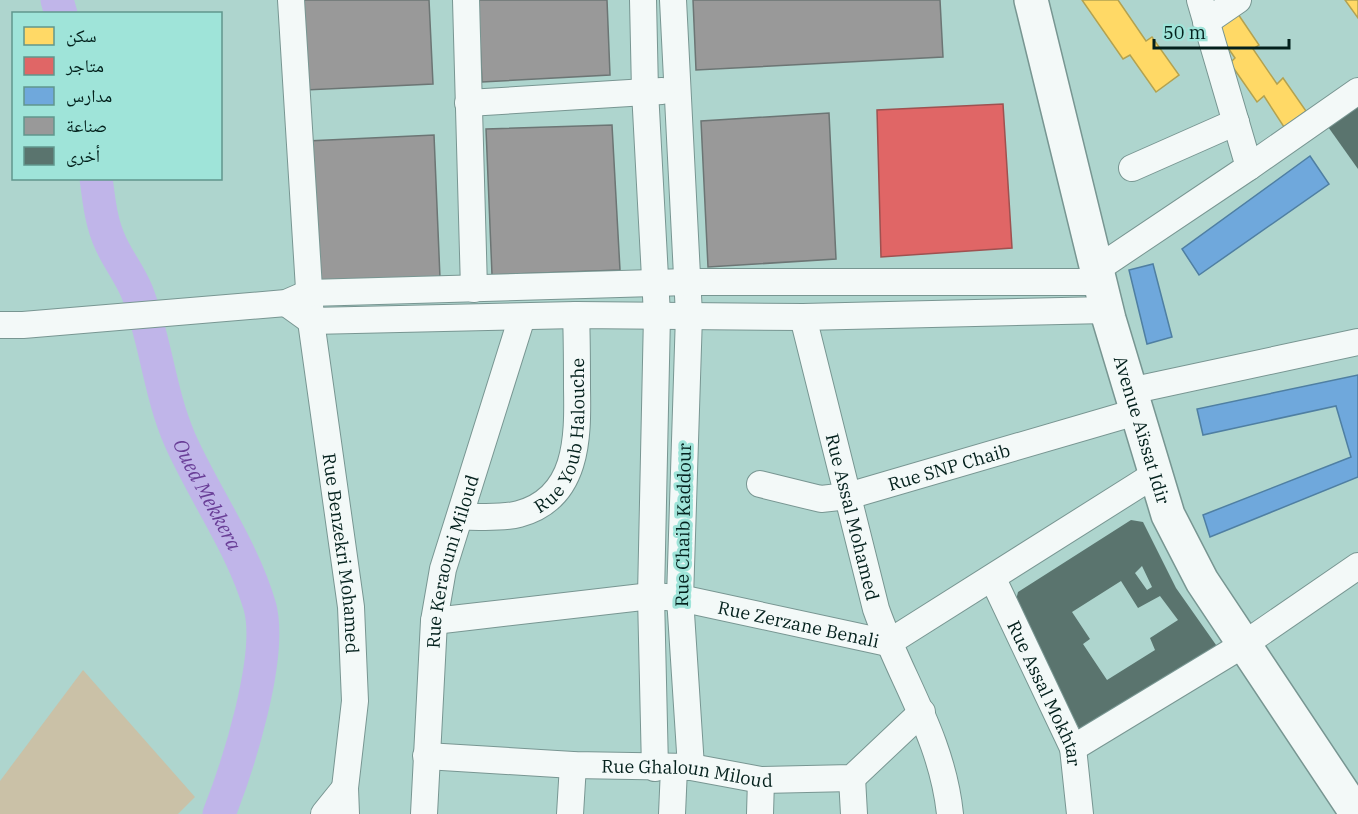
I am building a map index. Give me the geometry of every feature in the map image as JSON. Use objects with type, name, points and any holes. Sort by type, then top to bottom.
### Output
[{"type":"main road","name":"Avenue Aïssat Idir","points":[[1031,0],[1101,287],[1154,475],[1184,550],[1202,581],[1246,643],[1349,807]]},
{"type":"street","points":[[291,0],[298,298],[311,321],[576,315],[803,317],[1101,287],[1249,167],[1358,91]]},
{"type":"street","points":[[466,0],[474,289]]},
{"type":"street","points":[[643,0],[645,92],[657,284],[651,596],[673,767]]},
{"type":"street","name":"Rue Chaib Kaddour","points":[[672,814],[689,315],[673,0]]},
{"type":"street","points":[[1238,0],[1203,11],[1249,167]]},
{"type":"street","points":[[468,103],[679,90]]},
{"type":"street","points":[[1132,168],[1236,122]]},
{"type":"street","points":[[0,335],[19,325],[244,306],[298,298],[474,289],[688,282],[1101,287]]},
{"type":"street","name":"Rue Youb Halouche","points":[[460,517],[519,514],[554,495],[568,474],[578,431],[576,315]]},
{"type":"street","name":"Rue Keraouni Miloud","points":[[424,814],[434,621],[443,569],[522,317]]},
{"type":"street","name":"Rue Assal Mohamed","points":[[803,317],[876,609],[888,643],[922,712],[940,757],[950,814]]},
{"type":"street","name":"Rue Benzekri Mohamed","points":[[311,321],[351,607],[355,701],[346,807]]},
{"type":"street","name":"Rue SNP Chaib","points":[[760,484],[821,499],[848,496],[1133,401],[1358,342]]},
{"type":"street","name":"Rue Zerzane Benali","points":[[434,621],[651,596],[680,598],[888,643],[993,579],[1154,475]]},
{"type":"street","points":[[1073,748],[1246,643],[1357,569]]},
{"type":"street","name":"Rue Assal Mokhtar","points":[[993,579],[1073,748],[1080,814]]},
{"type":"street","points":[[855,814],[852,778],[922,712]]},
{"type":"street","name":"Rue Ghaloun Miloud","points":[[426,756],[573,765],[673,767],[761,780],[852,778]]},
{"type":"street","points":[[570,814],[573,765]]},
{"type":"street","points":[[760,814],[761,780]]},
{"type":"street","points":[[324,814],[346,807]]},
{"type":"shaded area","points":[[83,670],[195,797],[178,814],[0,814],[0,781]]},
{"type":"building: سكن","points":[[1082,0],[1118,0],[1146,41],[1152,37],[1179,75],[1156,92],[1130,55],[1123,59]]},
{"type":"building: سكن","points":[[1345,0],[1358,0],[1358,18]]},
{"type":"building: سكن","points":[[1238,14],[1259,45],[1253,49],[1277,84],[1283,78],[1306,111],[1284,127],[1264,96],[1257,102],[1230,63],[1235,58],[1215,29]]},
{"type":"building: متاجر","points":[[1003,104],[1012,248],[881,257],[877,110]]},
{"type":"building: مدارس","points":[[1310,156],[1329,184],[1199,275],[1182,249]]},
{"type":"building: مدارس","points":[[1153,264],[1172,337],[1147,344],[1129,270]]},
{"type":"building: مدارس","points":[[1358,375],[1358,477],[1210,537],[1203,515],[1351,457],[1336,406],[1203,435],[1197,409]]},
{"type":"building: صناعة","points":[[300,0],[429,0],[433,84],[305,90]]},
{"type":"building: صناعة","points":[[478,0],[607,0],[610,75],[482,82]]},
{"type":"building: صناعة","points":[[693,0],[940,0],[943,57],[696,70]]},
{"type":"building: صناعة","points":[[829,113],[836,259],[708,267],[701,121]]},
{"type":"building: صناعة","points":[[612,125],[620,270],[492,275],[486,129]]},
{"type":"building: صناعة","points":[[434,135],[440,278],[314,284],[307,141]]},
{"type":"building: أخرى","points":[[1358,102],[1358,169],[1326,124]]},
{"type":"building: أخرى","points":[[1131,520],[1143,522],[1176,588],[1221,652],[1084,738],[1015,604],[1018,592]],"holes":[[[1142,566],[1152,587],[1147,590],[1135,573]],[[1121,581],[1138,608],[1160,596],[1178,620],[1150,638],[1155,650],[1107,680],[1083,644],[1090,639],[1072,612]]]},
{"type":"waterway","name":"Oued Mekkera","points":[[57,0],[60,12]]},
{"type":"waterway","name":"Oued Mekkera","points":[[96,180],[105,228],[134,286],[143,310],[173,422],[190,461],[244,564],[260,607],[263,628],[258,682],[244,741],[219,814]]}]
